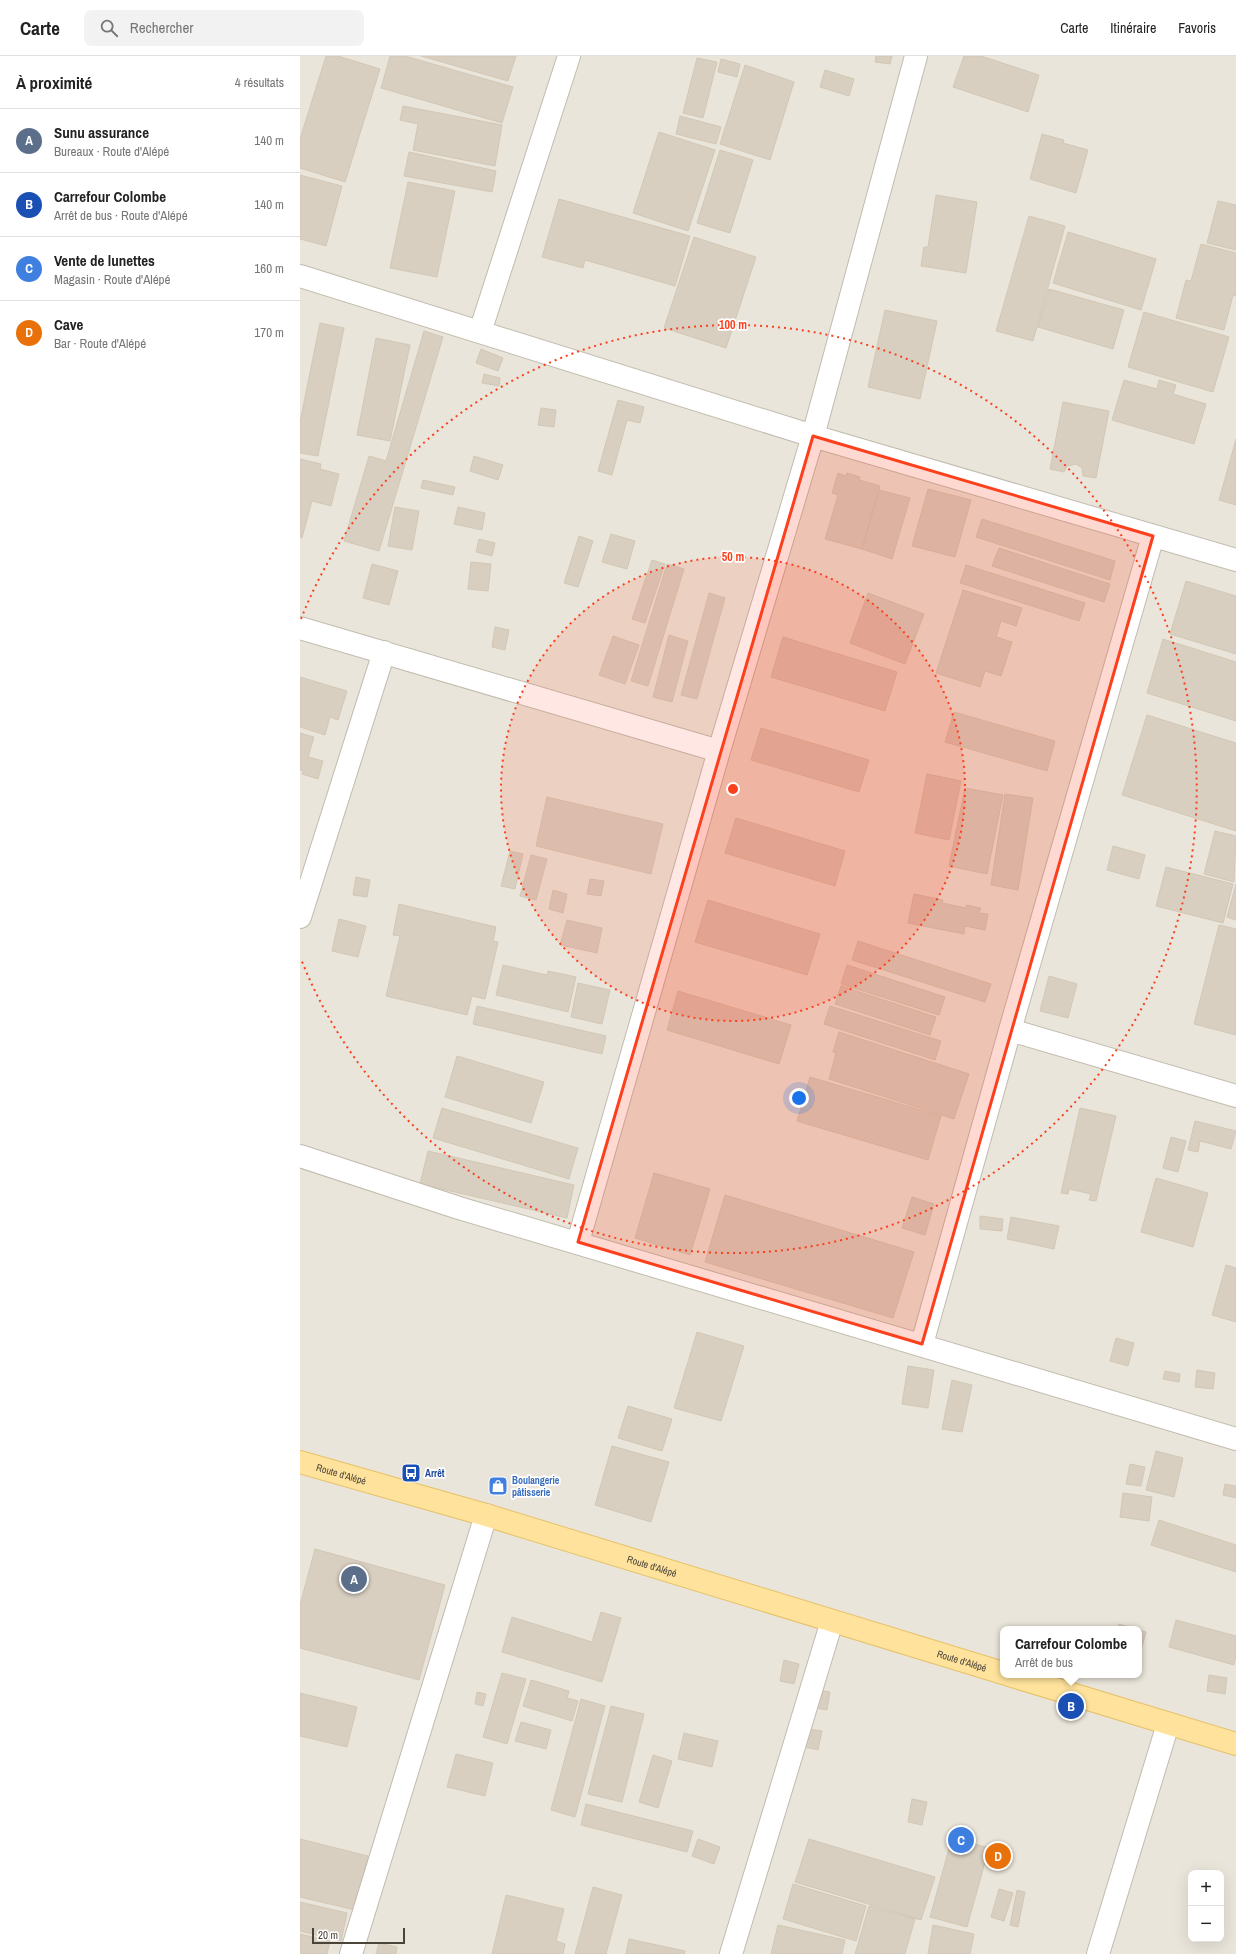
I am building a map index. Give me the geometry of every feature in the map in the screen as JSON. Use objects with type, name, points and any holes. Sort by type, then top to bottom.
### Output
[{"type":"main road","name":"Route d'Alépé","points":[[300,1462],[486,1516],[1000,1672]]},
{"type":"main road","points":[[1019,1678],[1236,1744]]},
{"type":"street","points":[[480,332],[569,56]]},
{"type":"street","points":[[578,1242],[719,751],[813,436],[916,56]]},
{"type":"street","points":[[300,276],[813,436],[1236,560]]},
{"type":"street","points":[[922,1344],[1010,1030],[1153,536]]},
{"type":"street","points":[[300,628],[719,751]]},
{"type":"street","points":[[300,917],[384,652]]},
{"type":"street","points":[[1010,1030],[1236,1096]]},
{"type":"street","points":[[300,1156],[459,1208],[922,1344],[1236,1439]]},
{"type":"street","points":[[351,1954],[486,1516]]},
{"type":"street","points":[[731,1954],[832,1621]]},
{"type":"street","points":[[1098,1954],[1168,1724]]},
{"type":"highlighted area","points":[[813,436],[1153,536],[922,1344],[578,1242]]},
{"type":"shaded area","points":[[300,56],[1236,56],[1236,1954],[300,1954]]},
{"type":"building","points":[[326,56],[338,56],[380,69],[345,182],[300,168],[300,139]]},
{"type":"building","points":[[390,56],[405,56],[513,87],[502,123],[381,88]]},
{"type":"building","points":[[421,56],[516,56],[508,81]]},
{"type":"building","points":[[876,56],[892,56],[890,64],[875,62]]},
{"type":"building","points":[[964,56],[981,56],[1039,75],[1028,112],[953,87]]},
{"type":"building","points":[[697,58],[717,62],[703,118],[683,113]]},
{"type":"building","points":[[721,59],[740,64],[737,77],[718,72]]},
{"type":"building","points":[[745,65],[794,82],[770,160],[720,144]]},
{"type":"building","points":[[825,70],[854,79],[849,96],[820,87]]},
{"type":"building","points":[[403,106],[502,125],[495,166],[413,150],[418,124],[400,120]]},
{"type":"building","points":[[680,116],[721,127],[716,144],[676,134]]},
{"type":"building","points":[[659,132],[715,150],[688,231],[633,213]]},
{"type":"building","points":[[1042,134],[1064,140],[1063,143],[1088,150],[1076,193],[1030,179]]},
{"type":"building","points":[[720,150],[753,160],[730,233],[697,223]]},
{"type":"building","points":[[409,152],[496,171],[492,192],[404,176]]},
{"type":"building","points":[[300,175],[342,186],[326,246],[300,239]]},
{"type":"building","points":[[408,182],[455,191],[437,277],[390,268]]},
{"type":"building","points":[[936,195],[977,202],[966,273],[921,266],[924,247],[928,247]]},
{"type":"building","points":[[559,199],[690,236],[675,286],[585,260],[583,268],[542,257]]},
{"type":"building","points":[[1218,201],[1236,205],[1236,250],[1207,243]]},
{"type":"building","points":[[1029,216],[1065,226],[1033,341],[996,331]]},
{"type":"building","points":[[1068,232],[1156,259],[1141,310],[1053,283]]},
{"type":"building","points":[[694,237],[756,257],[726,348],[664,328]]},
{"type":"building","points":[[1201,244],[1236,253],[1236,296],[1233,295],[1224,330],[1176,318],[1186,280],[1191,281]]},
{"type":"building","points":[[1049,289],[1124,310],[1113,349],[1038,327]]},
{"type":"building","points":[[885,310],[937,321],[920,399],[868,387]]},
{"type":"building","points":[[1144,312],[1229,337],[1213,392],[1128,367]]},
{"type":"building","points":[[320,323],[344,328],[318,456],[300,453],[300,422]]},
{"type":"building","points":[[424,331],[443,337],[379,551],[344,541],[369,456],[386,461]]},
{"type":"building","points":[[376,338],[410,345],[390,441],[357,435]]},
{"type":"building","points":[[481,349],[503,358],[498,371],[476,363]]},
{"type":"building","points":[[484,374],[500,378],[499,386],[482,383]]},
{"type":"building","points":[[1124,380],[1157,389],[1159,380],[1176,385],[1173,394],[1206,404],[1194,444],[1112,420]]},
{"type":"building","points":[[618,400],[644,407],[640,423],[627,420],[612,475],[598,471]]},
{"type":"building","points":[[1063,402],[1109,411],[1096,478],[1083,476],[1082,468],[1076,464],[1067,466],[1064,472],[1050,469]]},
{"type":"building","points":[[541,408],[556,410],[554,427],[538,425]]},
{"type":"building","points":[[1236,439],[1236,505],[1219,500]]},
{"type":"building","points":[[474,456],[503,465],[498,480],[470,471]]},
{"type":"building","points":[[300,459],[321,464],[320,469],[339,474],[331,506],[312,501],[302,538],[300,537]]},
{"type":"building","points":[[838,473],[846,476],[847,473],[860,477],[859,480],[880,486],[862,549],[825,539],[838,495],[832,493]]},
{"type":"building","points":[[423,480],[455,487],[453,495],[421,488]]},
{"type":"building","points":[[928,489],[971,500],[955,557],[912,546]]},
{"type":"building","points":[[879,490],[910,498],[892,559],[862,549]]},
{"type":"building","points":[[395,507],[419,511],[412,550],[388,546]]},
{"type":"building","points":[[458,507],[485,513],[482,530],[454,524]]},
{"type":"building","points":[[982,519],[1115,561],[1110,580],[976,537]]},
{"type":"building","points":[[611,534],[635,541],[627,569],[602,562]]},
{"type":"building","points":[[579,536],[593,541],[578,587],[564,583]]},
{"type":"building","points":[[479,539],[495,543],[492,556],[476,552]]},
{"type":"building","points":[[999,548],[1110,584],[1104,602],[992,566]]},
{"type":"building","points":[[652,560],[665,564],[645,623],[632,619]]},
{"type":"building","points":[[471,562],[491,564],[488,591],[468,589]]},
{"type":"building","points":[[372,564],[398,571],[389,605],[363,598]]},
{"type":"building","points":[[667,564],[684,569],[648,686],[631,681]]},
{"type":"building","points":[[966,565],[1085,603],[1079,621],[960,583]]},
{"type":"building","points":[[1186,581],[1236,596],[1236,654],[1170,634]]},
{"type":"building","points":[[963,590],[1022,608],[1016,626],[1001,621],[996,637],[1012,642],[1001,676],[985,671],[980,687],[936,673]]},
{"type":"building","points":[[709,593],[725,598],[697,699],[681,695]]},
{"type":"building","points":[[868,593],[924,614],[905,664],[850,643]]},
{"type":"building","points":[[495,627],[509,630],[505,650],[492,647]]},
{"type":"building","points":[[669,635],[688,641],[672,702],[653,697]]},
{"type":"building","points":[[613,636],[639,645],[625,684],[599,675]]},
{"type":"building","points":[[783,637],[897,672],[885,711],[771,677]]},
{"type":"building","points":[[1163,639],[1236,662],[1236,721],[1147,693]]},
{"type":"building","points":[[300,677],[347,691],[338,720],[330,717],[325,735],[300,727]]},
{"type":"building","points":[[954,712],[1055,741],[1047,771],[945,742]]},
{"type":"building","points":[[1147,715],[1236,743],[1236,831],[1122,795]]},
{"type":"building","points":[[761,728],[869,760],[859,792],[751,760]]},
{"type":"building","points":[[300,733],[314,737],[308,757],[323,761],[318,779],[302,774],[303,771],[300,770]]},
{"type":"building","points":[[927,774],[961,781],[949,840],[915,833]]},
{"type":"building","points":[[965,788],[1003,795],[987,874],[949,866]]},
{"type":"building","points":[[1005,794],[1033,798],[1018,890],[991,885]]},
{"type":"building","points":[[547,797],[663,824],[651,874],[536,846]]},
{"type":"building","points":[[736,818],[845,851],[835,886],[725,853]]},
{"type":"building","points":[[1215,831],[1236,836],[1234,882],[1204,874]]},
{"type":"building","points":[[1113,846],[1145,855],[1139,879],[1107,870]]},
{"type":"building","points":[[510,851],[523,854],[515,889],[501,886]]},
{"type":"building","points":[[531,855],[547,859],[536,900],[520,896]]},
{"type":"building","points":[[1166,867],[1233,884],[1223,923],[1156,906]]},
{"type":"building","points":[[356,877],[370,880],[367,897],[353,895]]},
{"type":"building","points":[[590,879],[604,881],[601,896],[587,894]]},
{"type":"building","points":[[1236,884],[1236,920],[1227,917]]},
{"type":"building","points":[[553,890],[567,894],[563,913],[549,909]]},
{"type":"building","points":[[914,894],[943,900],[942,903],[966,908],[966,905],[981,908],[979,913],[988,914],[985,930],[965,926],[964,934],[908,923]]},
{"type":"building","points":[[708,900],[820,934],[807,975],[695,942]]},
{"type":"building","points":[[399,904],[496,927],[493,941],[498,942],[485,999],[472,996],[467,1015],[386,996],[400,936],[393,935]]},
{"type":"building","points":[[339,919],[366,926],[358,957],[332,951]]},
{"type":"building","points":[[567,920],[602,928],[597,953],[560,945]]},
{"type":"building","points":[[1219,925],[1236,929],[1236,1035],[1194,1024]]},
{"type":"building","points":[[858,941],[991,984],[985,1002],[852,960]]},
{"type":"building","points":[[503,965],[547,975],[548,971],[576,977],[568,1012],[496,995]]},
{"type":"building","points":[[847,965],[945,997],[939,1015],[841,984]]},
{"type":"building","points":[[1049,976],[1077,984],[1068,1018],[1040,1011]]},
{"type":"building","points":[[578,983],[610,990],[602,1024],[571,1017]]},
{"type":"building","points":[[841,986],[936,1017],[930,1035],[835,1004]]},
{"type":"building","points":[[678,991],[791,1025],[779,1064],[667,1030]]},
{"type":"building","points":[[477,1006],[606,1036],[602,1054],[473,1024]]},
{"type":"building","points":[[830,1006],[941,1041],[935,1060],[824,1024]]},
{"type":"building","points":[[839,1032],[969,1074],[954,1119],[829,1079],[836,1053],[833,1052]]},
{"type":"building","points":[[457,1056],[544,1082],[531,1123],[445,1097]]},
{"type":"building","points":[[810,1077],[941,1116],[928,1160],[797,1121]]},
{"type":"building","points":[[442,1108],[578,1148],[569,1179],[433,1138]]},
{"type":"building","points":[[1080,1108],[1116,1116],[1096,1201],[1089,1200],[1091,1194],[1069,1189],[1068,1194],[1061,1193]]},
{"type":"building","points":[[1195,1121],[1236,1131],[1231,1149],[1200,1141],[1198,1152],[1188,1150]]},
{"type":"building","points":[[1171,1137],[1186,1141],[1178,1172],[1163,1168]]},
{"type":"building","points":[[428,1151],[574,1185],[567,1218],[420,1184]]},
{"type":"building","points":[[654,1173],[710,1189],[690,1255],[635,1238]]},
{"type":"building","points":[[1156,1178],[1208,1193],[1193,1247],[1141,1232]]},
{"type":"building","points":[[725,1195],[914,1252],[893,1318],[705,1262]]},
{"type":"building","points":[[912,1197],[934,1204],[925,1235],[902,1228]]},
{"type":"building","points":[[980,1216],[1003,1219],[1002,1231],[980,1229]]},
{"type":"building","points":[[1011,1217],[1059,1226],[1054,1249],[1007,1239]]},
{"type":"building","points":[[1226,1265],[1236,1268],[1236,1322],[1212,1315]]},
{"type":"building","points":[[697,1332],[744,1346],[721,1421],[674,1408]]},
{"type":"building","points":[[1116,1338],[1134,1343],[1128,1366],[1110,1361]]},
{"type":"building","points":[[908,1366],[934,1370],[928,1408],[902,1404]]},
{"type":"building","points":[[1197,1370],[1215,1373],[1213,1389],[1195,1387]]},
{"type":"building","points":[[1165,1371],[1180,1374],[1179,1382],[1163,1379]]},
{"type":"building","points":[[952,1380],[972,1385],[962,1432],[942,1429]]},
{"type":"building","points":[[628,1406],[672,1419],[662,1451],[618,1438]]},
{"type":"building","points":[[612,1446],[669,1462],[651,1522],[595,1505]]},
{"type":"building","points":[[1156,1451],[1183,1458],[1174,1497],[1146,1490]]},
{"type":"building","points":[[1130,1464],[1145,1467],[1141,1486],[1126,1484]]},
{"type":"building","points":[[1225,1484],[1236,1486],[1236,1498],[1223,1495]]},
{"type":"building","points":[[1123,1493],[1152,1497],[1149,1521],[1120,1517]]},
{"type":"building","points":[[1159,1520],[1236,1545],[1236,1572],[1151,1545]]},
{"type":"building","points":[[315,1549],[445,1585],[419,1680],[300,1648],[300,1605]]},
{"type":"building","points":[[601,1612],[621,1618],[602,1682],[502,1652],[512,1617],[592,1642]]},
{"type":"building","points":[[1176,1620],[1236,1636],[1236,1656],[1234,1665],[1169,1647]]},
{"type":"building","points":[[1142,1631],[1146,1632],[1142,1647]]},
{"type":"building","points":[[784,1660],[799,1664],[794,1684],[780,1681]]},
{"type":"building","points":[[502,1673],[526,1679],[507,1744],[483,1737]]},
{"type":"building","points":[[1209,1675],[1227,1678],[1225,1694],[1207,1691]]},
{"type":"building","points":[[531,1680],[569,1691],[567,1698],[578,1701],[572,1721],[523,1706]]},
{"type":"building","points":[[818,1690],[830,1692],[827,1710],[816,1708]]},
{"type":"building","points":[[477,1692],[486,1694],[483,1706],[475,1704]]},
{"type":"building","points":[[300,1693],[357,1707],[347,1747],[300,1736]]},
{"type":"building","points":[[581,1699],[605,1706],[575,1817],[551,1810]]},
{"type":"building","points":[[611,1706],[644,1714],[622,1802],[588,1794]]},
{"type":"building","points":[[521,1722],[551,1730],[546,1749],[515,1741]]},
{"type":"building","points":[[809,1729],[822,1731],[818,1750],[805,1747]]},
{"type":"building","points":[[684,1733],[718,1741],[712,1767],[678,1759]]},
{"type":"building","points":[[456,1754],[493,1763],[485,1796],[447,1787]]},
{"type":"building","points":[[653,1755],[672,1761],[658,1808],[639,1802]]},
{"type":"building","points":[[912,1799],[927,1802],[922,1825],[908,1822]]},
{"type":"building","points":[[586,1804],[693,1831],[687,1852],[581,1825]]},
{"type":"building","points":[[952,1838],[989,1848],[967,1927],[930,1917]]},
{"type":"building","points":[[300,1839],[368,1856],[355,1910],[300,1897]]},
{"type":"building","points":[[698,1839],[720,1847],[714,1864],[692,1856]]},
{"type":"building","points":[[809,1839],[935,1877],[921,1920],[795,1882]]},
{"type":"building","points":[[995,1851],[1005,1854],[1002,1865],[992,1863]]},
{"type":"building","points":[[793,1884],[866,1906],[856,1941],[783,1919]]},
{"type":"building","points":[[593,1887],[622,1895],[606,1954],[575,1954]]},
{"type":"building","points":[[999,1889],[1013,1893],[1004,1921],[991,1917]]},
{"type":"building","points":[[1017,1890],[1025,1892],[1018,1927],[1010,1925]]},
{"type":"building","points":[[506,1895],[564,1909],[556,1941],[565,1944],[563,1954],[492,1954]]},
{"type":"building","points":[[300,1902],[347,1913],[341,1941],[300,1931]]},
{"type":"building","points":[[869,1906],[915,1919],[905,1954],[855,1954]]},
{"type":"building","points":[[778,1925],[845,1940],[842,1954],[771,1954]]},
{"type":"building","points":[[933,1925],[974,1934],[970,1954],[928,1954]]},
{"type":"building","points":[[300,1934],[330,1941],[327,1954],[300,1954]]},
{"type":"building","points":[[629,1939],[685,1951],[684,1954],[626,1954]]},
{"type":"building","points":[[379,1943],[397,1947],[396,1954],[376,1954]]},
{"type":"place","name":"Arrêt","points":[[411,1473]]},
{"type":"place","name":"Boulangerie pâtisserie","points":[[498,1486]]},
{"type":"place","name":"Sunu assurance","points":[[354,1579]]},
{"type":"place","name":"Carrefour Colombe","points":[[1071,1706]]},
{"type":"place","name":"Vente de lunettes","points":[[961,1840]]},
{"type":"place","name":"Cave","points":[[998,1856]]}]
